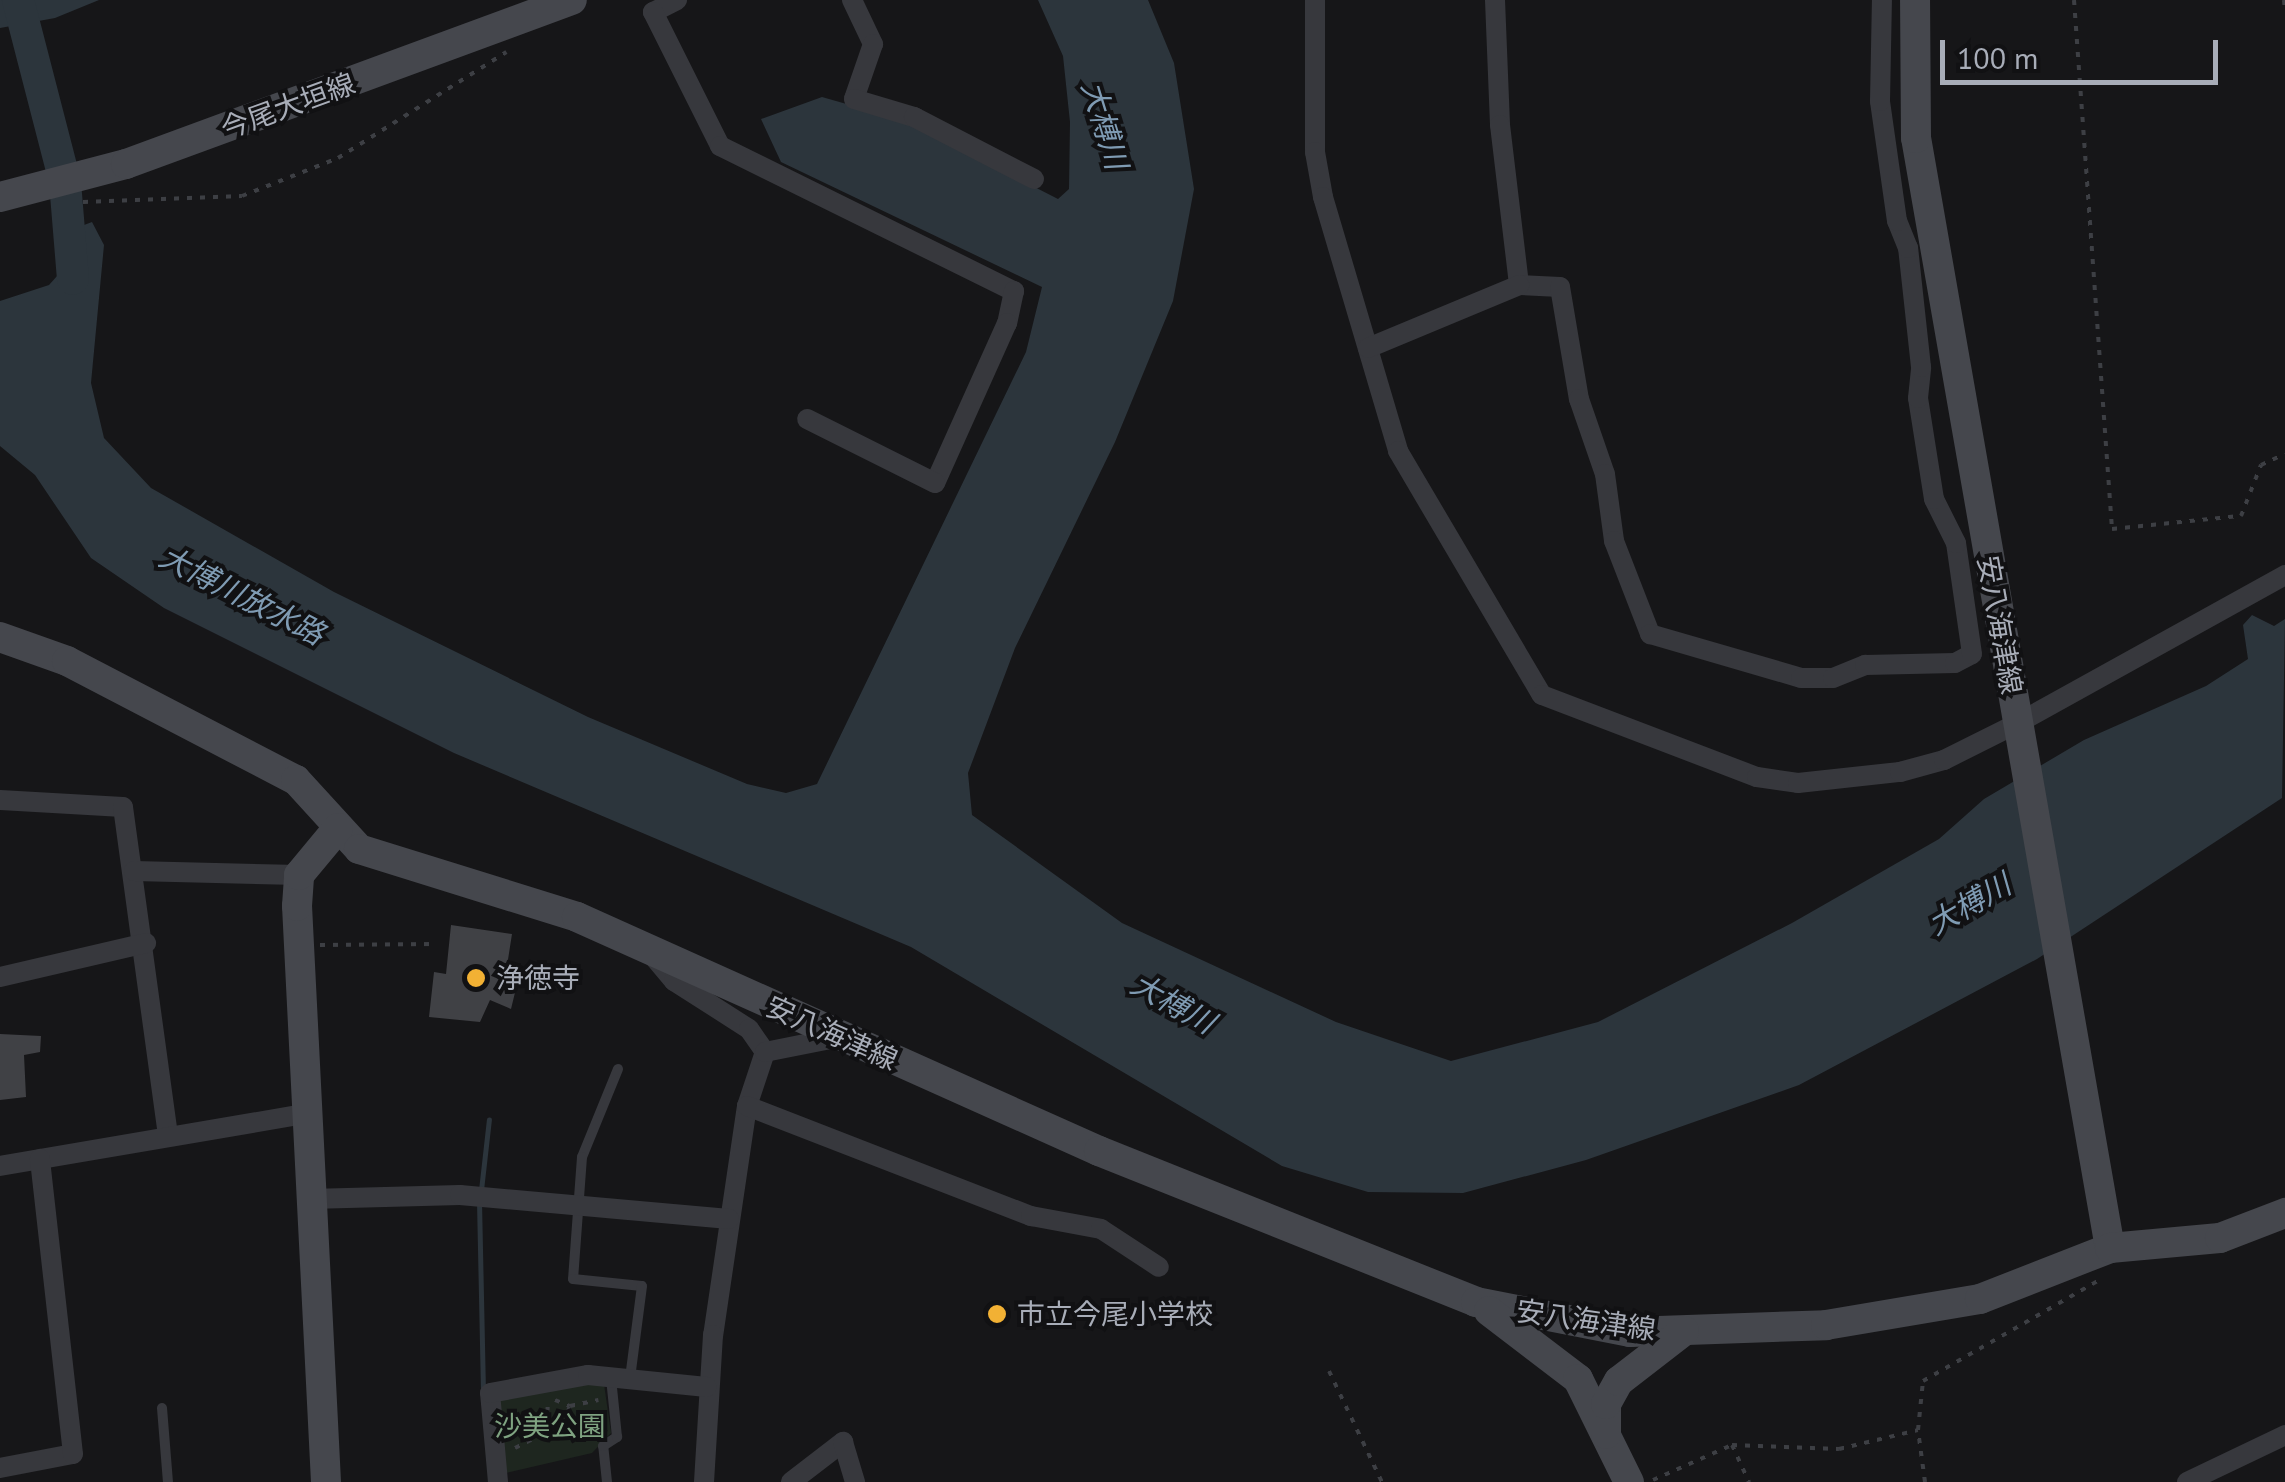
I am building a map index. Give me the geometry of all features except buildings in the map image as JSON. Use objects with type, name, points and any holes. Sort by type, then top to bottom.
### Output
[{"type":"main road","name":"今尾大垣線","points":[[0,198],[126,164],[572,0]]},
{"type":"main road","name":"安八海津線","points":[[0,637],[67,661],[257,757],[321,801],[338,828],[359,849],[390,862],[541,903],[1099,1151],[1476,1302],[1630,1332],[1684,1331],[1914,1315],[2113,1260],[1916,138],[1915,0]]},
{"type":"main road","points":[[326,1482],[305,1114],[299,875],[338,828]]},
{"type":"main road","points":[[2113,1260],[2220,1238],[2285,1213]]},
{"type":"main road","points":[[1476,1302],[1557,1358],[1578,1380],[1629,1482]]},
{"type":"main road","points":[[1606,1434],[1606,1404],[1619,1382],[1684,1331]]},
{"type":"street","points":[[676,0],[653,12],[720,146],[1014,291],[1006,324],[935,483],[808,419]]},
{"type":"street","points":[[852,0],[873,44],[854,99],[914,117],[1034,178]]},
{"type":"street","points":[[1314,0],[1315,152],[1398,452],[1420,498],[1485,593],[1542,695],[1757,777],[1798,783],[1900,772],[2020,736],[2285,575]]},
{"type":"street","points":[[1495,0],[1500,124],[1520,286]]},
{"type":"street","points":[[1368,348],[1520,286],[1560,286],[1578,399],[1605,474],[1614,541],[1657,640],[1704,645],[1801,678],[1833,678],[1865,665],[1955,663],[1972,654],[1956,543],[1934,499],[1918,398],[1921,367],[1908,248],[1880,101],[1882,0]]},
{"type":"street","points":[[0,800],[123,807],[146,943],[168,1135]]},
{"type":"street","points":[[134,871],[299,875]]},
{"type":"street","points":[[0,976],[146,943]]},
{"type":"street","points":[[649,950],[674,981],[749,1030],[765,1052]]},
{"type":"street","points":[[765,1052],[840,1037]]},
{"type":"street","points":[[704,1482],[706,1387],[746,1106],[765,1052]]},
{"type":"street","points":[[746,1106],[1031,1216],[1101,1230],[1159,1267]]},
{"type":"street","points":[[0,1166],[305,1114]]},
{"type":"street","points":[[0,1468],[74,1454],[40,1158]]},
{"type":"street","points":[[310,1199],[460,1195],[730,1219]]},
{"type":"street","points":[[498,1482],[490,1393],[588,1375],[618,1385],[706,1387]]},
{"type":"street","points":[[2188,1482],[2285,1436]]},
{"type":"street","points":[[791,1482],[842,1442],[855,1482]]},
{"type":"lane","points":[[607,1482],[603,1446],[618,1437],[618,1385],[642,1286],[573,1279],[582,1157],[618,1069]]},
{"type":"lane","points":[[162,1408],[168,1482]]},
{"type":"path","points":[[2074,0],[2112,529],[2241,516],[2261,465],[2285,454]]},
{"type":"path","points":[[2284,0],[2285,12]]},
{"type":"path","points":[[69,203],[242,196],[338,158],[513,48]]},
{"type":"path","points":[[298,945],[436,944]]},
{"type":"path","points":[[1926,1482],[1918,1430],[1923,1381],[1931,1372],[2113,1260]]},
{"type":"path","points":[[1329,1372],[1382,1482]]},
{"type":"path","points":[[548,1427],[544,1404],[552,1399],[570,1406],[618,1385]]},
{"type":"path","points":[[495,1454],[529,1444],[548,1427],[564,1424],[570,1406]]},
{"type":"path","points":[[1648,1482],[1732,1445],[1840,1449],[1918,1430]]},
{"type":"path","points":[[1732,1445],[1749,1482]]},
{"type":"green space","name":"沙美公園","points":[[588,1381],[604,1384],[611,1433],[592,1453],[506,1473],[499,1398]]},
{"type":"water","points":[[0,0],[99,0],[55,18],[0,28]]},
{"type":"water","name":"大榑川","points":[[1038,0],[1148,0],[1174,63],[1194,189],[1173,301],[1115,442],[1015,648],[968,773],[972,815],[1122,923],[1336,1022],[1451,1061],[1598,1022],[1792,923],[1939,839],[1984,799],[2084,740],[2206,686],[2248,659],[2243,625],[2252,615],[2274,626],[2285,619],[2282,798],[2037,959],[1799,1085],[1586,1160],[1463,1193],[1368,1192],[1282,1166],[911,947],[454,753],[164,608],[91,558],[35,475],[0,446],[0,301],[49,285],[66,266],[76,228],[92,222],[104,245],[91,383],[104,438],[151,488],[334,592],[588,717],[747,784],[786,793],[817,784],[1026,352],[1042,287],[781,162],[761,119],[822,97],[906,121],[1058,199],[1069,189],[1070,122],[1063,56]]},
{"type":"waterway","name":"大博川放水路","points":[[18,0],[65,182],[73,279]]},
{"type":"waterway","points":[[481,1190],[489,1119]]},
{"type":"waterway","points":[[479,1201],[483,1389]]},
{"type":"place","name":"浄徳寺","points":[[476,978]]},
{"type":"place","name":"市立今尾小学校","points":[[997,1314]]}]
